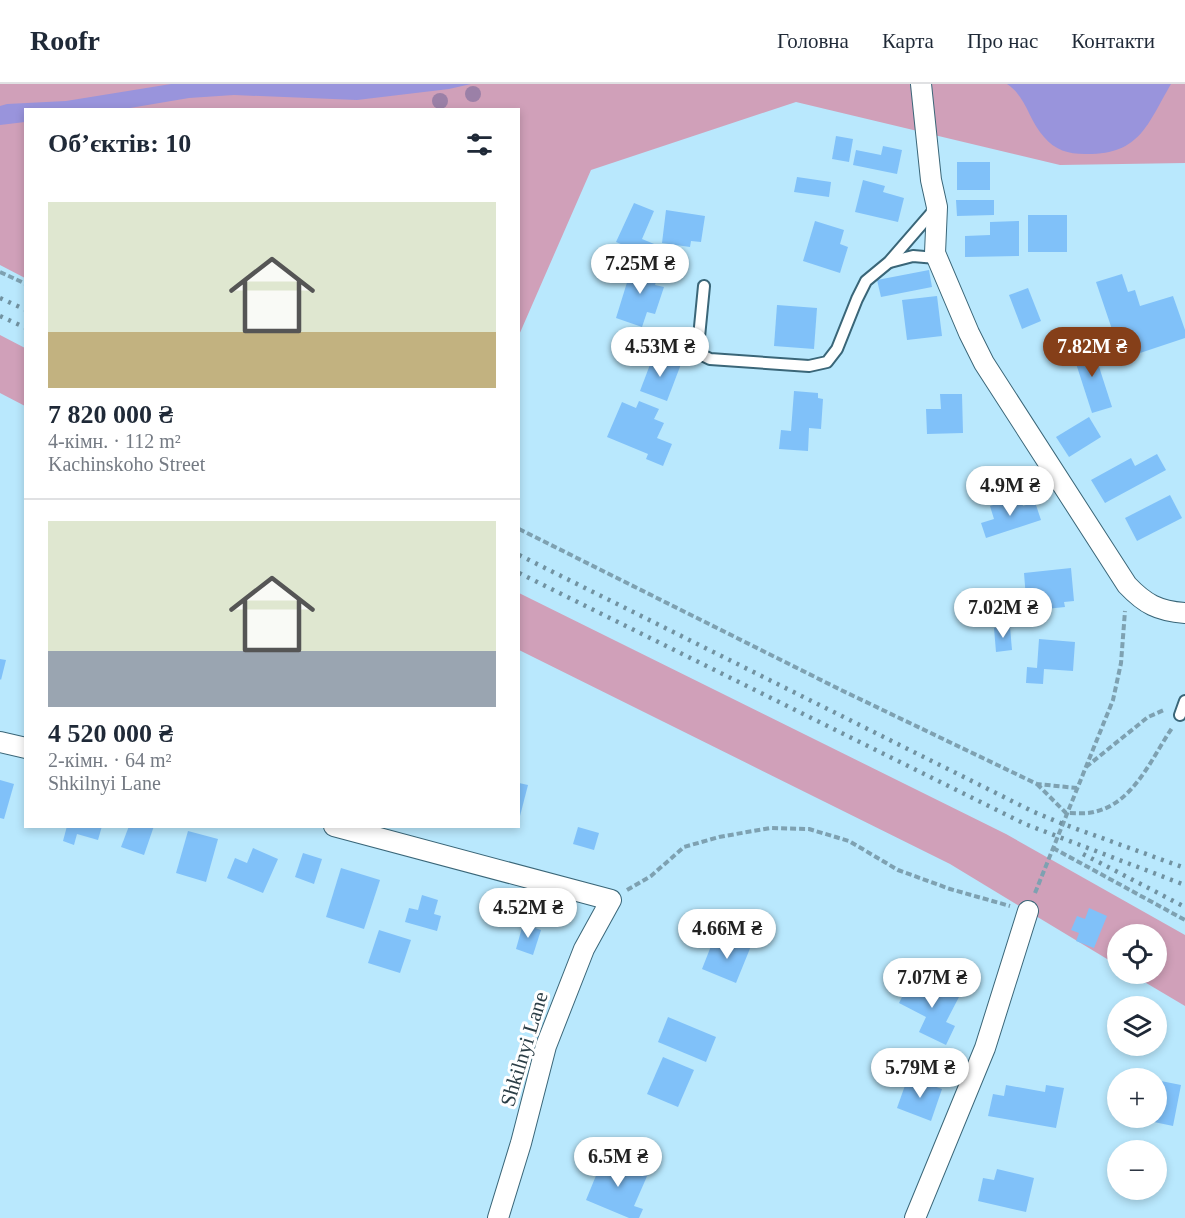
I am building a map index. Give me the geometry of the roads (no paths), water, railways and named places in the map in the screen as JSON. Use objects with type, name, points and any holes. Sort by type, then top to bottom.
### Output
[{"type":"street","points":[[921,84],[931,180],[937,207],[936,258],[969,333],[984,363],[1127,585],[1141,600],[1165,611],[1185,613]]},
{"type":"street","points":[[0,742],[24,748]]},
{"type":"street","name":"Shkilnyi Lane","points":[[341,828],[611,900],[584,949],[546,1046],[521,1143],[498,1218]]},
{"type":"street","points":[[915,1218],[985,1048],[1028,911]]},
{"type":"lane","points":[[704,286],[699,336],[702,355],[710,359],[809,366],[827,362],[837,349],[856,299],[867,281],[889,262],[937,207]]},
{"type":"lane","points":[[889,262],[912,256],[936,258]]},
{"type":"lane","points":[[1180,715],[1184,702]]},
{"type":"railway","points":[[0,298],[24,309]]},
{"type":"railway","points":[[0,316],[24,327]]},
{"type":"railway","points":[[520,555],[1034,812],[1185,868]]},
{"type":"railway","points":[[520,573],[1025,824],[1185,885]]},
{"type":"railway","points":[[1083,854],[1185,907]]}]
